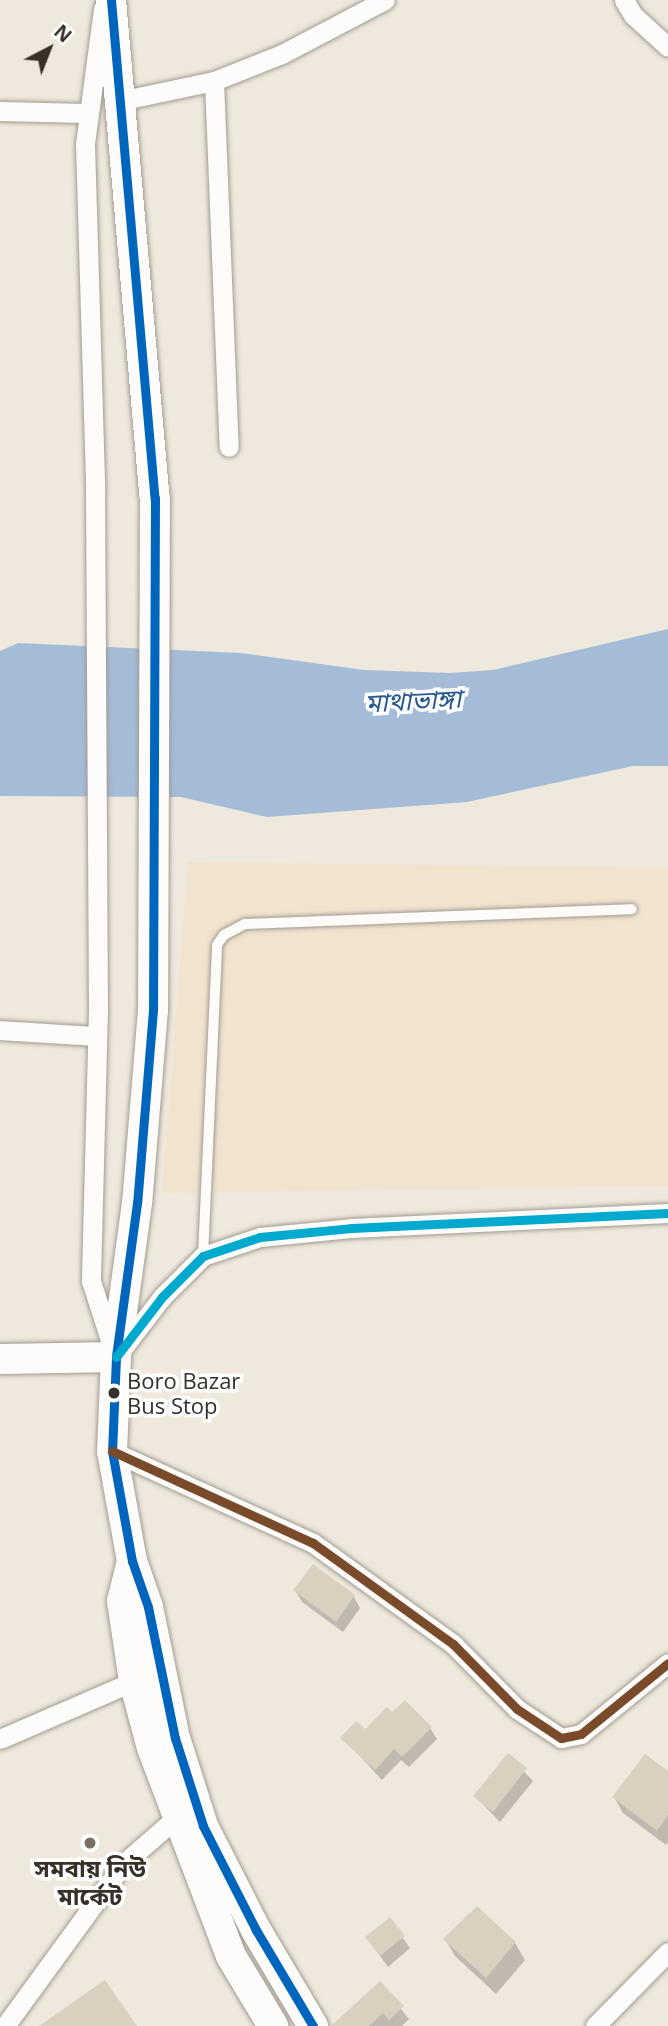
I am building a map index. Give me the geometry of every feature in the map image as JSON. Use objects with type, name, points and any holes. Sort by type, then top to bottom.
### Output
[{"type":"main road","points":[[111,0],[155,498],[153,1010],[137,1203],[116,1357],[112,1451],[132,1561],[164,1670],[175,1738],[203,1826],[256,1930],[313,2026]]},
{"type":"main road","points":[[0,1359],[116,1357]]},
{"type":"main road","points":[[132,1561],[122,1601],[134,1681],[177,1817],[230,1956],[273,2026]]},
{"type":"street","points":[[104,0],[86,113],[95,491],[97,1010],[91,1281],[116,1357]]},
{"type":"street","points":[[119,101],[214,81],[282,54],[384,0]]},
{"type":"street","points":[[624,0],[633,15],[668,47]]},
{"type":"street","points":[[214,81],[229,447]]},
{"type":"street","points":[[0,111],[86,113]]},
{"type":"street","points":[[0,1030],[96,1036]]},
{"type":"street","points":[[116,1357],[162,1297],[203,1256],[260,1237],[351,1228],[668,1213]]},
{"type":"street","points":[[112,1451],[313,1543],[443,1636],[517,1709],[561,1738],[581,1734],[668,1663]]},
{"type":"street","points":[[0,1739],[164,1670]]},
{"type":"street","points":[[5,2026],[123,1864],[177,1817]]},
{"type":"street","points":[[594,2026],[668,1952]]},
{"type":"lane","points":[[203,1256],[217,945],[223,934],[245,924],[632,909]]},
{"type":"shaded area","points":[[188,862],[668,868],[668,1186],[162,1193]]},
{"type":"water","name":"মাথাভাঙ্গা","points":[[668,629],[668,766],[633,766],[467,802],[267,817],[181,797],[0,796],[0,651],[18,643],[241,653],[364,670],[450,673],[493,670]]},
{"type":"building","points":[[313,1564],[355,1595],[336,1622],[293,1590]]},
{"type":"building","points":[[405,1700],[432,1727],[402,1757],[394,1749],[375,1770],[340,1738],[356,1721],[365,1729],[387,1707],[392,1712]]},
{"type":"building","points":[[508,1753],[527,1768],[493,1812],[473,1796]]},
{"type":"building","points":[[645,1754],[668,1771],[668,1815],[657,1831],[612,1797]]},
{"type":"building","points":[[477,1906],[516,1942],[486,1978],[443,1939]]},
{"type":"building","points":[[390,1917],[405,1936],[380,1956],[365,1937]]},
{"type":"building","points":[[105,1980],[137,2026],[39,2026]]},
{"type":"building","points":[[380,1981],[404,2006],[389,2020],[383,2013],[369,2026],[331,2026]]},
{"type":"transit line","points":[[111,0],[155,498],[153,1010],[137,1203],[116,1357],[112,1451],[132,1561],[148,1607],[175,1738],[203,1826],[256,1930],[313,2026]]},
{"type":"transit line","points":[[116,1357],[162,1297],[203,1256],[260,1237],[351,1228],[668,1213]]},
{"type":"transit line","points":[[112,1451],[313,1543],[453,1644],[517,1709],[561,1738],[581,1734],[668,1663]]},
{"type":"place","name":"Boro Bazar Bus Stop","points":[[114,1393]]},
{"type":"place","name":"সমবায় নিউ মার্কেট","points":[[90,1843]]}]
